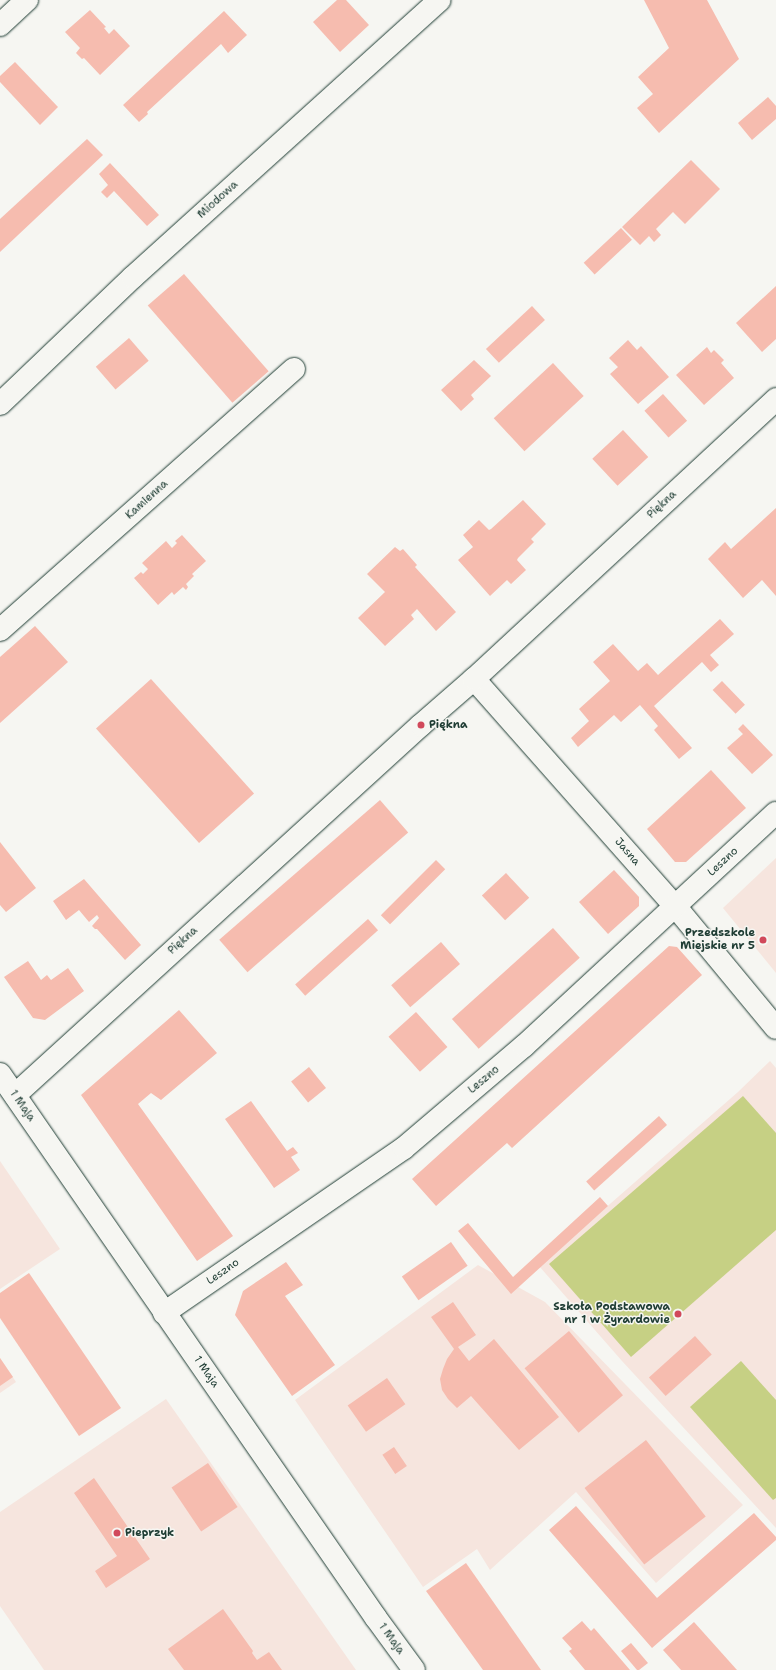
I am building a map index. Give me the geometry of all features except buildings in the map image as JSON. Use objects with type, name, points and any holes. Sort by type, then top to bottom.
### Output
[{"type":"street","points":[[0,25],[27,0]]},
{"type":"street","name":"Miodowa","points":[[0,404],[133,277],[440,0]]},
{"type":"street","name":"Kamienna","points":[[0,630],[294,369]]},
{"type":"street","name":"Piękna","points":[[15,1095],[415,730],[474,679],[776,399]]},
{"type":"street","name":"Jasna","points":[[474,679],[675,906],[776,1028]]},
{"type":"street","name":"Leszno","points":[[164,1313],[404,1148],[524,1046],[776,813]]},
{"type":"street","name":"1 Maja","points":[[0,1074],[164,1313],[414,1670]]},
{"type":"shaded area","name":"Przedszkole Miejskie nr 5","points":[[776,858],[776,973],[723,908]]},
{"type":"shaded area","name":"Szkoła Podstawowa nr 1 w Żyrardowie","points":[[770,1061],[776,1068],[776,1528],[622,1361],[539,1266],[738,1092]]},
{"type":"shaded area","points":[[0,1161],[60,1249],[0,1289]]},
{"type":"shaded area","points":[[478,1265],[545,1302],[743,1505],[656,1583],[576,1492],[490,1570],[477,1549],[423,1587],[295,1400]]},
{"type":"shaded area","points":[[0,1358],[16,1382],[0,1393]]},
{"type":"shaded area","points":[[166,1399],[356,1670],[44,1670],[0,1606],[0,1512]]},
{"type":"green space","points":[[743,1096],[776,1133],[776,1230],[631,1357],[549,1264]]},
{"type":"green space","points":[[741,1361],[776,1400],[776,1498],[773,1500],[690,1407]]},
{"type":"place","name":"Piękna","points":[[421,725]]},
{"type":"place","name":"Przedszkole Miejskie nr 5","points":[[763,940]]},
{"type":"place","name":"Szkoła Podstawowa nr 1 w Żyrardowie","points":[[678,1314]]},
{"type":"place","name":"Pieprzyk","points":[[117,1533]]}]
